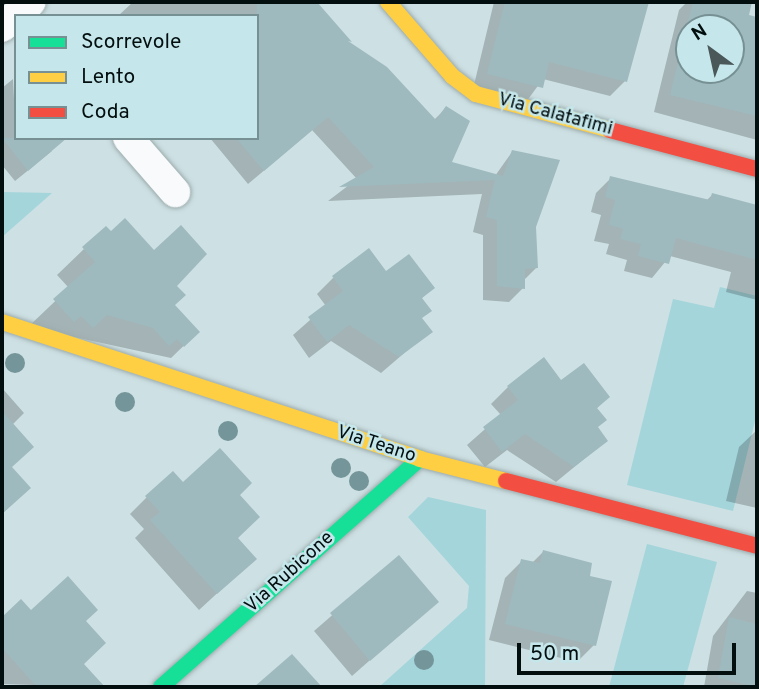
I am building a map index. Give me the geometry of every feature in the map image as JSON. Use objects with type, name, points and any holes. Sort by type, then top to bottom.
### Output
[{"type":"street","name":"Via Calatafimi","points":[[388,2],[452,76],[476,94],[757,169]]},
{"type":"street","points":[[130,140],[174,192]]},
{"type":"street","name":"Via Teano","points":[[2,322],[419,459],[757,546]]},
{"type":"street","name":"Via Rubicone","points":[[161,687],[419,459]]},
{"type":"shaded area","points":[[2,192],[52,193],[2,237]]},
{"type":"shaded area","points":[[720,287],[757,296],[757,413],[733,511],[627,485],[673,299],[714,308]]},
{"type":"shaded area","points":[[428,497],[486,510],[485,687],[379,687],[467,608],[469,586],[408,517]]},
{"type":"shaded area","points":[[647,544],[717,562],[683,687],[609,687]]},
{"type":"building","points":[[257,2],[317,2],[352,42],[348,41],[387,67],[436,120],[446,106],[470,121],[452,162],[503,176],[512,150],[560,160],[536,227],[538,268],[525,269],[525,289],[497,286],[497,220],[486,217],[495,180],[339,187],[374,167],[328,117],[264,171],[238,140],[259,140]]},
{"type":"building","points":[[505,2],[649,2],[627,82],[549,62],[543,88],[487,74]]},
{"type":"building","points":[[693,2],[752,2],[749,15],[757,17],[757,116],[670,95],[675,75],[675,84],[745,84],[745,14],[690,14]]},
{"type":"building","points":[[2,138],[65,140],[28,171]]},
{"type":"building","points":[[610,176],[710,200],[712,193],[757,205],[757,260],[676,238],[669,264],[638,256],[641,244],[620,239],[623,229],[609,225],[615,200],[605,197]]},
{"type":"building","points":[[125,218],[154,250],[181,225],[207,254],[177,286],[186,295],[175,305],[200,332],[184,347],[177,339],[169,346],[153,328],[107,315],[93,328],[81,316],[74,322],[53,299],[95,262],[82,247],[106,226],[111,231]]},
{"type":"building","points":[[369,248],[386,271],[409,254],[435,288],[422,298],[432,311],[422,318],[433,332],[399,357],[349,325],[327,342],[308,317],[343,291],[332,276]]},
{"type":"building","points":[[544,357],[561,380],[584,363],[610,397],[597,408],[607,420],[598,427],[608,441],[574,467],[525,434],[502,452],[483,427],[518,400],[507,386]]},
{"type":"building","points":[[2,411],[34,447],[12,467],[31,488],[2,514]]},
{"type":"building","points":[[220,448],[252,483],[240,495],[260,517],[238,538],[257,559],[217,594],[150,520],[160,512],[145,496],[173,471],[183,482]]},
{"type":"building","points":[[543,550],[592,563],[590,576],[612,581],[596,646],[505,624],[521,559],[540,563]]},
{"type":"building","points":[[399,555],[439,602],[370,661],[330,613]]},
{"type":"building","points":[[68,576],[98,610],[86,621],[106,643],[84,664],[105,687],[37,687],[2,648],[2,617],[21,599],[31,610]]},
{"type":"building","points":[[729,617],[757,624],[757,687],[718,678]]},
{"type":"building","points":[[292,654],[322,687],[254,687]]},
{"type":"traffic: fast","points":[[161,687],[420,459]]},
{"type":"traffic: slow","points":[[388,2],[452,76],[476,94],[610,130]]},
{"type":"traffic: slow","points":[[2,322],[420,459],[506,481]]},
{"type":"traffic: jam","points":[[610,130],[757,169]]},
{"type":"traffic: jam","points":[[506,481],[757,546]]}]
